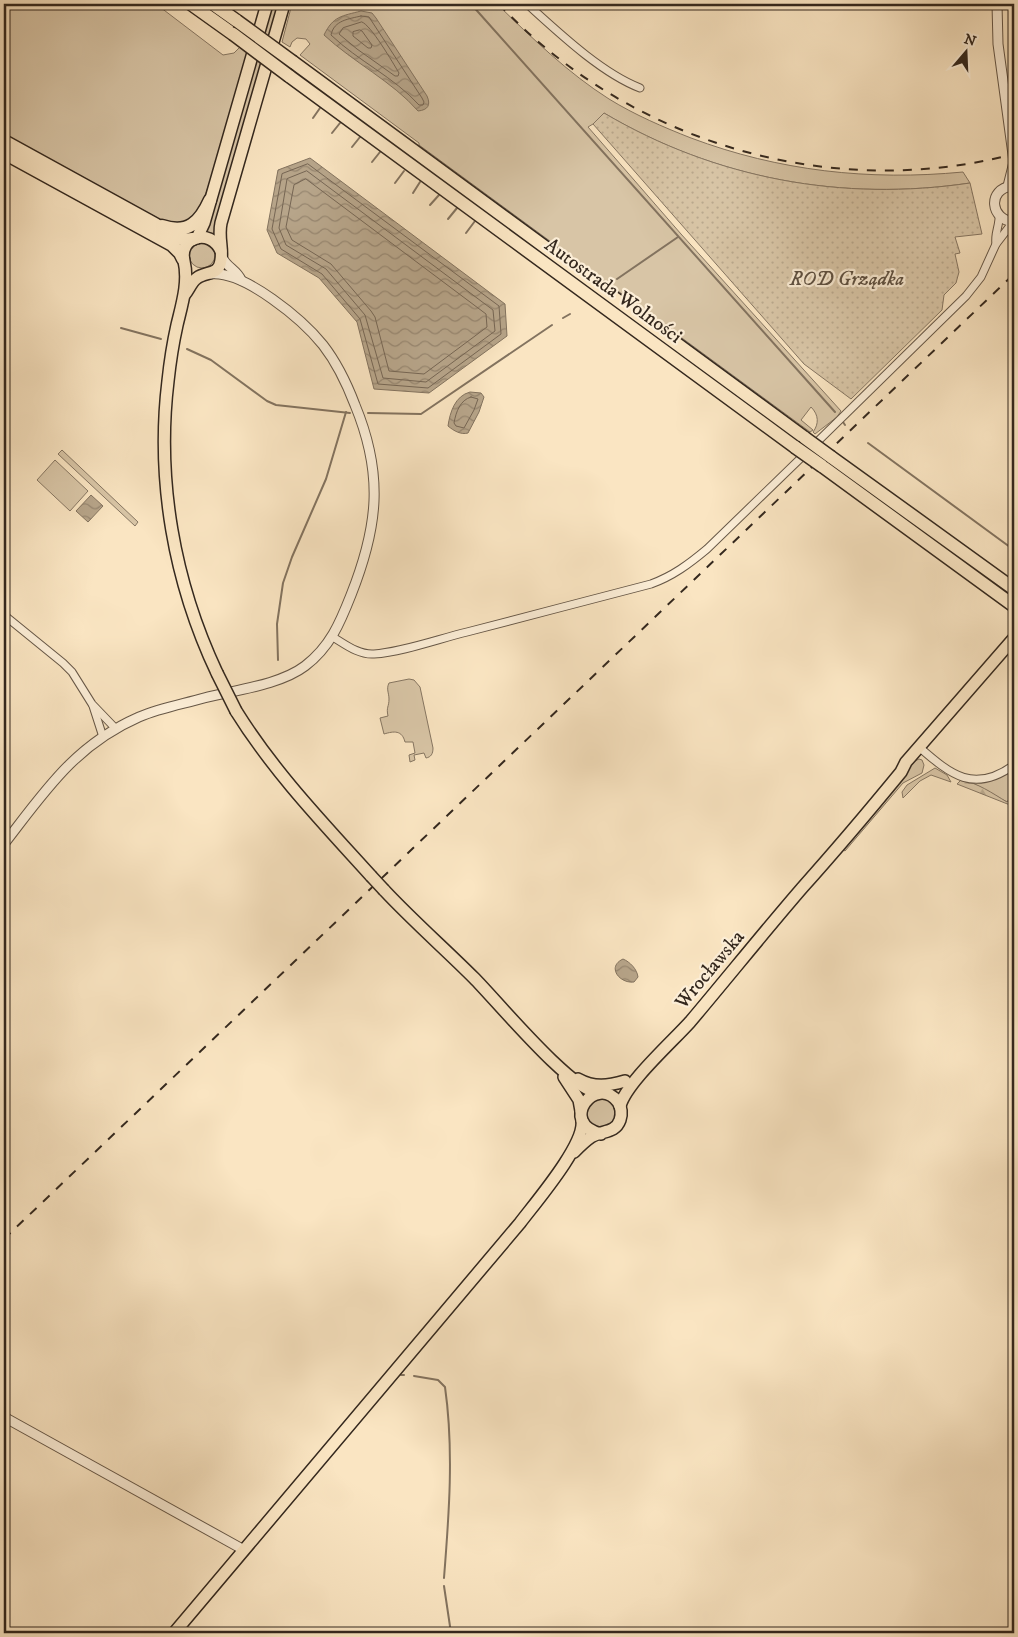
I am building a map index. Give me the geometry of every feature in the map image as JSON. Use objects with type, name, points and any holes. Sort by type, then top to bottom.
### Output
[{"type":"highway","name":"Autostrada Wolności","points":[[191,4],[800,443],[831,457],[1014,589]]},
{"type":"highway","name":"Autostrada Wolności","points":[[213,4],[800,443],[822,466],[1013,605]]},
{"type":"highway","points":[[4,141],[177,238],[185,240],[195,238]]},
{"type":"highway","points":[[4,153],[172,245],[180,253],[184,262]]},
{"type":"highway","points":[[155,224],[172,229],[193,225],[200,218],[210,200]]},
{"type":"main road","points":[[267,4],[202,226],[195,238],[185,248],[184,262],[186,273],[184,295],[171,353],[165,412],[164,460],[168,505],[176,555],[183,583],[201,637],[236,711],[286,782],[384,890],[474,978],[556,1065],[585,1090],[613,1097],[620,1106],[620,1122],[615,1128],[609,1132],[591,1137],[570,1155]]},
{"type":"main road","points":[[184,295],[196,279],[217,270],[222,254],[219,234],[221,224],[284,4]]},
{"type":"main road","points":[[195,238],[209,238],[219,245],[222,254]]},
{"type":"main road","points":[[184,262],[194,273],[206,274]]},
{"type":"main road","name":"Wrocławska","points":[[620,1106],[623,1098],[642,1072],[677,1036],[802,888],[833,844],[874,793],[896,769],[906,762],[1014,638]]},
{"type":"main road","points":[[556,1065],[582,1081],[591,1084],[606,1086],[625,1081]]},
{"type":"main road","points":[[556,1065],[579,1100],[582,1116],[587,1128],[592,1132],[601,1134]]},
{"type":"main road","name":"Wrocławska","points":[[602,1094],[612,1092],[625,1081],[642,1072]]},
{"type":"main road","points":[[174,1633],[520,1223],[570,1155],[582,1130],[583,1104],[588,1098],[602,1094]]},
{"type":"street","points":[[527,4],[564,38],[623,81],[640,88]]},
{"type":"street","points":[[996,244],[998,215],[994,204],[995,198],[998,193],[1011,186],[1014,162],[998,44],[997,4]]},
{"type":"street","points":[[333,637],[364,653],[374,654],[544,613],[668,578],[690,564],[726,531],[966,296],[981,277],[996,244],[1014,222],[1003,219],[998,215]]},
{"type":"street","points":[[222,254],[228,267],[238,274],[241,280]]},
{"type":"street","points":[[4,844],[60,772],[83,751],[116,729],[148,714],[280,678],[304,667],[320,653],[333,637],[361,568],[372,528],[374,509],[373,462],[353,398],[334,360],[308,328],[290,312],[241,280],[221,274],[206,274]]},
{"type":"street","points":[[4,615],[63,662],[76,678],[92,704],[116,729]]},
{"type":"street","points":[[92,704],[103,737]]},
{"type":"street","points":[[919,747],[946,771],[965,778],[983,778],[997,775],[1014,765]]},
{"type":"street","points":[[4,1417],[244,1550]]},
{"type":"green space","points":[[4,4],[156,4],[223,55],[234,53],[240,47],[247,52],[229,123],[199,211],[183,224],[167,223],[4,135]]},
{"type":"green space","points":[[271,4],[281,4],[215,234],[203,231]]},
{"type":"green space","points":[[292,4],[497,4],[551,54],[594,89],[619,105],[691,138],[724,149],[791,166],[859,174],[893,175],[963,172],[970,183],[922,188],[828,187],[781,180],[735,169],[690,154],[646,136],[604,113],[588,127],[681,234],[841,411],[837,417],[815,434],[813,432],[817,419],[816,413],[811,407],[801,420],[813,430],[810,432],[419,145],[419,143],[300,55],[310,44],[306,39],[297,38],[290,47],[282,42]]},
{"type":"green space","points":[[292,67],[801,441],[799,443],[291,70]]},
{"type":"green space","name":"ROD Grządka","points":[[604,113],[647,136],[691,154],[736,169],[781,180],[828,187],[875,189],[922,188],[970,183],[982,234],[955,237],[960,253],[955,254],[959,272],[956,283],[944,295],[942,310],[851,399],[804,364],[593,124]]},
{"type":"green space","points":[[202,242],[211,246],[215,255],[211,264],[202,268],[193,264],[189,255],[193,246]]},
{"type":"green space","points":[[62,450],[138,522],[135,526],[58,454]]},
{"type":"green space","points":[[55,460],[88,491],[70,511],[37,480]]},
{"type":"green space","points":[[409,679],[414,680],[420,687],[433,748],[432,754],[429,757],[426,758],[424,753],[414,755],[415,760],[410,762],[409,755],[415,753],[413,742],[405,742],[402,735],[397,732],[384,734],[380,718],[388,716],[389,683]]},
{"type":"green space","points":[[922,760],[924,765],[922,773],[903,783],[845,851],[842,849],[915,761]]},
{"type":"green space","points":[[935,768],[947,775],[951,782],[931,775],[920,781],[903,798],[902,792],[907,785]]},
{"type":"green space","points":[[1014,769],[1014,793],[1007,802],[971,782],[983,782],[993,779]]},
{"type":"green space","points":[[961,780],[979,786],[1007,802],[1014,793],[1014,799],[1010,805],[957,784]]},
{"type":"green space","points":[[601,1098],[612,1102],[616,1113],[612,1124],[601,1128],[590,1124],[586,1113],[590,1102]]},
{"type":"water","points":[[361,11],[372,13],[376,18],[427,96],[429,102],[426,108],[418,111],[385,81],[324,35],[335,20]]},
{"type":"water","points":[[310,158],[505,304],[507,336],[429,393],[374,389],[357,322],[319,278],[277,253],[267,230],[278,170]]},
{"type":"water","points":[[470,392],[481,393],[484,397],[479,412],[468,433],[460,433],[448,426],[450,415],[457,401]]},
{"type":"water","points":[[91,495],[103,506],[88,522],[76,511]]},
{"type":"water","points":[[623,959],[631,964],[636,971],[638,977],[634,982],[620,978],[615,970],[618,962]]},
{"type":"waterway","points":[[471,4],[835,412]]},
{"type":"waterway","points":[[313,118],[320,108]]},
{"type":"waterway","points":[[332,133],[340,123]]},
{"type":"waterway","points":[[352,147],[360,137]]},
{"type":"waterway","points":[[372,162],[380,152]]},
{"type":"waterway","points":[[395,183],[404,171]]},
{"type":"waterway","points":[[413,193],[420,182]]},
{"type":"waterway","points":[[430,205],[439,195]]},
{"type":"waterway","points":[[448,219],[457,208]]},
{"type":"waterway","points":[[466,233],[475,221]]},
{"type":"waterway","points":[[617,279],[678,237]]},
{"type":"waterway","points":[[563,318],[570,314]]},
{"type":"waterway","points":[[368,413],[421,414],[552,325]]},
{"type":"waterway","points":[[121,328],[161,339]]},
{"type":"waterway","points":[[187,349],[211,360],[267,401],[276,405],[350,413]]},
{"type":"waterway","points":[[278,660],[277,624],[283,583],[292,557],[326,479],[346,412]]},
{"type":"waterway","points":[[868,443],[1014,550]]},
{"type":"waterway","points":[[414,1376],[438,1380],[445,1387],[450,1459],[444,1578]]},
{"type":"waterway","points":[[444,1586],[451,1633]]},
{"type":"railway","points":[[499,4],[551,52],[608,93],[671,125],[736,149],[804,164],[874,170],[944,167],[1014,154]]},
{"type":"railway","points":[[4,1239],[1014,274]]}]
